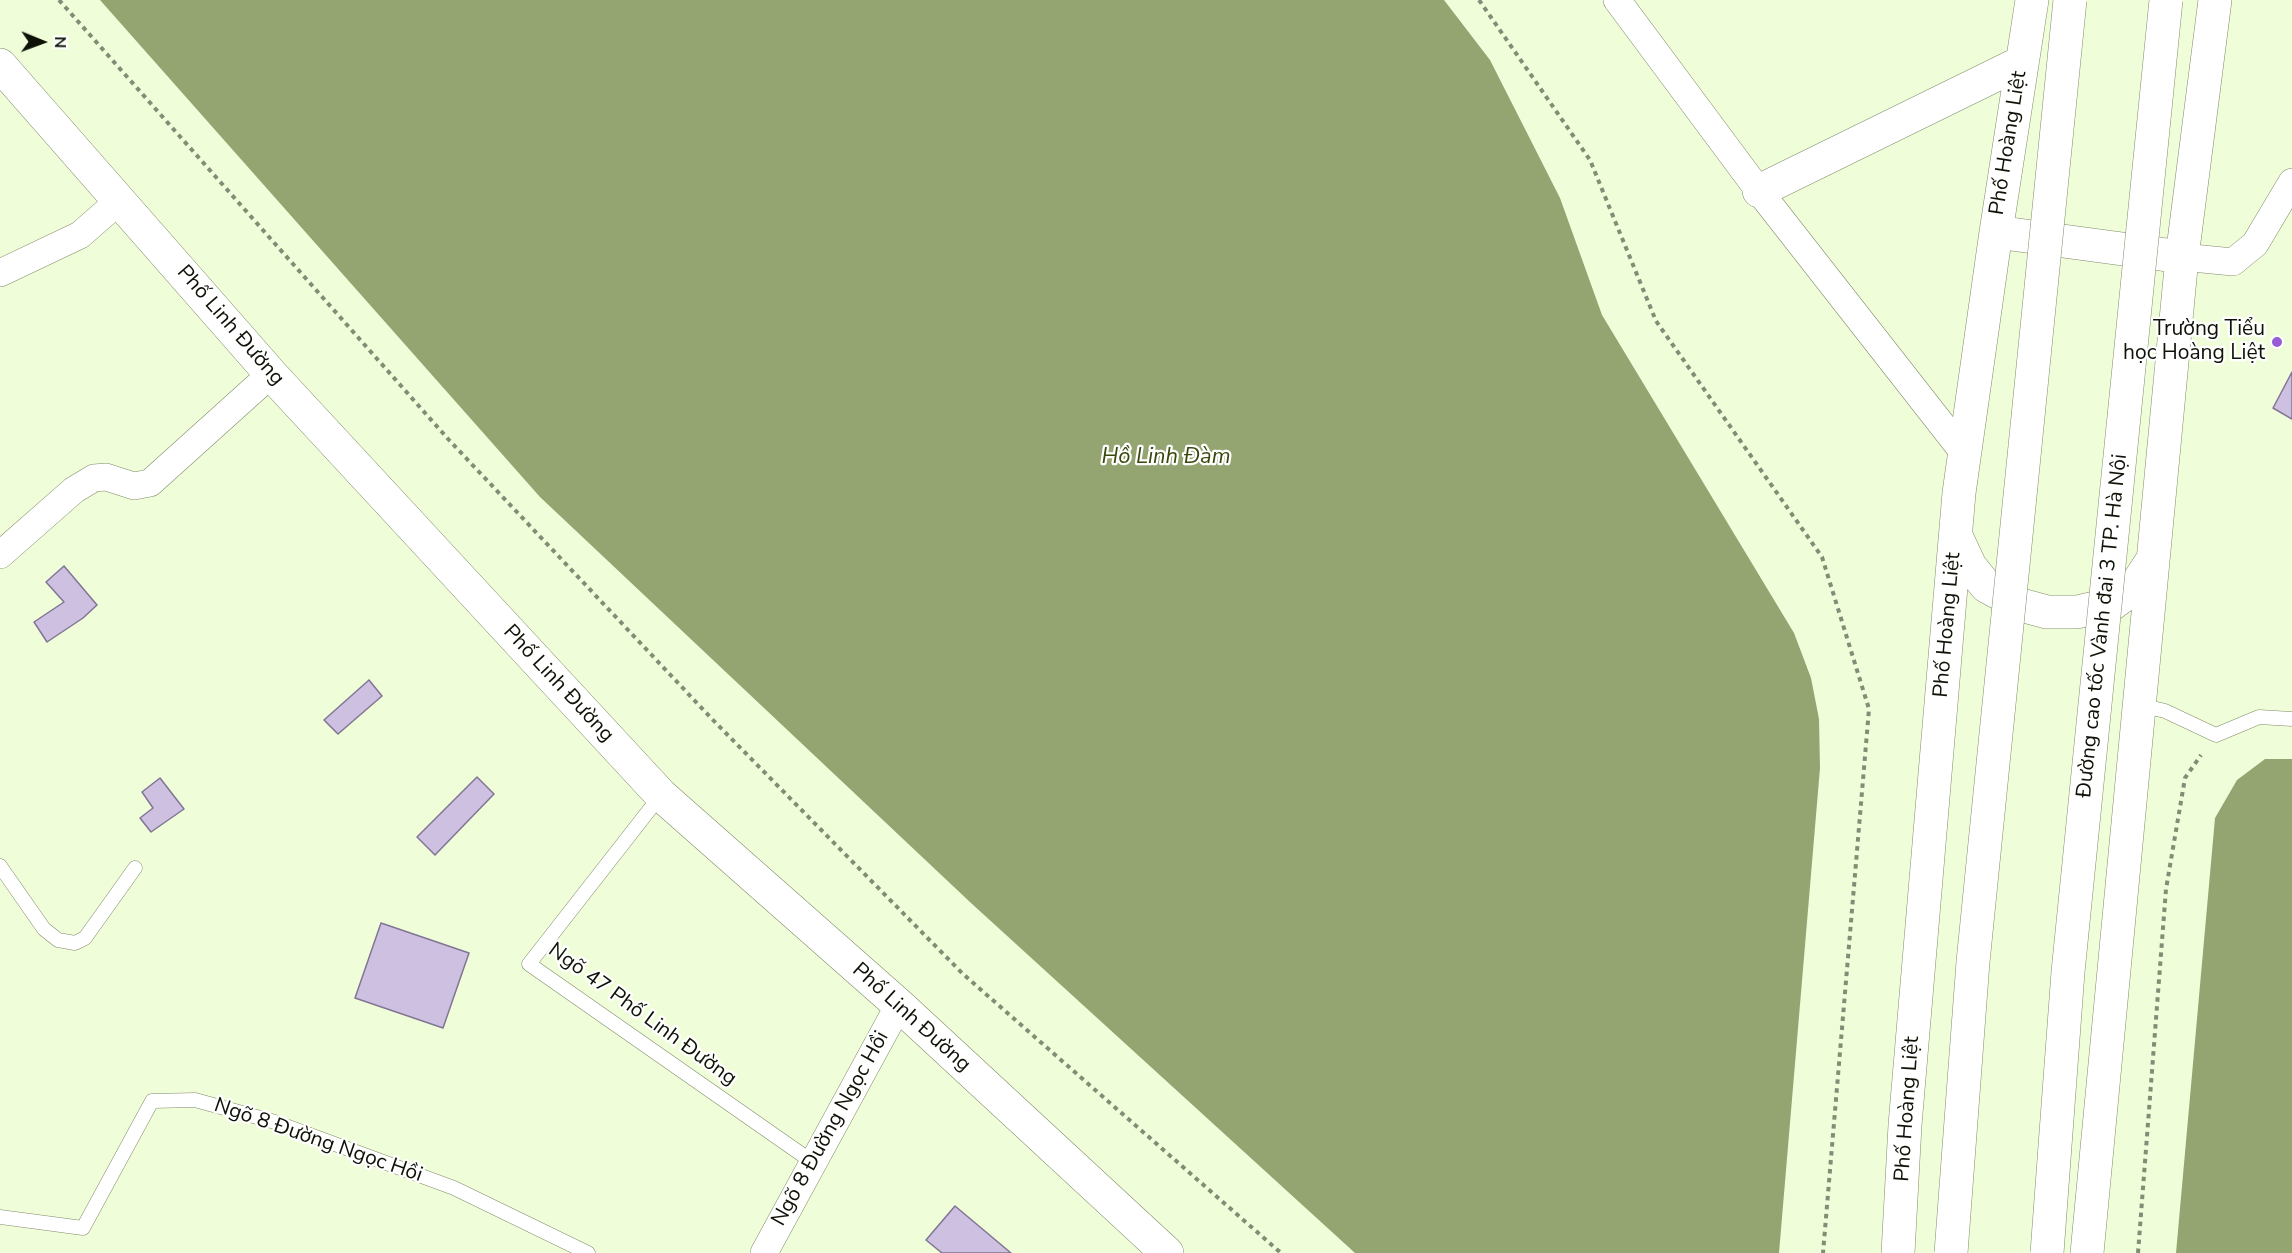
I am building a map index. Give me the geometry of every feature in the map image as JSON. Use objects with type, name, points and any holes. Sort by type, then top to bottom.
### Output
[{"type":"main road","name":"Phố Hoàng Liệt","points":[[1898,1253],[1906,1114],[1964,453],[2032,0]]},
{"type":"main road","points":[[1951,1253],[1973,962],[2070,0]]},
{"type":"main road","name":"Đường cao tốc Vành đai 3 TP. Hà Nội","points":[[2047,1253],[2068,972],[2166,0]]},
{"type":"main road","points":[[2087,1253],[2182,257],[2215,0]]},
{"type":"main road","points":[[1759,191],[2022,62]]},
{"type":"main road","name":"Phố Linh Đường","points":[[0,65],[271,374],[661,795],[898,1005],[1167,1253]]},
{"type":"main road","points":[[1996,232],[2182,257]]},
{"type":"main road","points":[[1956,536],[1970,566],[1986,586],[2021,605],[2047,612],[2077,612],[2112,604],[2134,588],[2153,558]]},
{"type":"street","points":[[1617,0],[1759,191],[1964,453]]},
{"type":"street","points":[[2182,257],[2233,262],[2255,244],[2292,182]]},
{"type":"street","points":[[0,273],[80,235],[120,200]]},
{"type":"street","points":[[0,555],[74,490],[94,478],[105,477],[134,486],[150,483],[271,374]]},
{"type":"street","name":"Ngõ 8 Đường Ngọc Hồi","points":[[764,1253],[898,1005]]},
{"type":"lane","points":[[2140,705],[2165,711],[2216,735],[2259,717],[2292,719]]},
{"type":"lane","name":"Ngõ 47 Phố Linh Đường","points":[[661,795],[529,964],[814,1163]]},
{"type":"lane","points":[[0,866],[45,929],[58,940],[75,943],[85,938],[135,868]]},
{"type":"lane","name":"Ngõ 8 Đường Ngọc Hồi","points":[[0,1217],[83,1228],[152,1101],[195,1100],[275,1122],[454,1188],[588,1253]]},
{"type":"path","points":[[59,0],[448,440],[712,719],[963,974],[1281,1253]]},
{"type":"path","points":[[1479,0],[1590,160],[1656,321],[1822,557],[1869,709],[1823,1253]]},
{"type":"path","points":[[2138,1253],[2166,889],[2185,778],[2216,735]]},
{"type":"water","name":"Hồ Linh Đàm","points":[[100,0],[1444,0],[1490,60],[1560,198],[1602,315],[1794,633],[1811,678],[1819,719],[1820,768],[1779,1253],[1355,1253],[971,903],[540,497]]},
{"type":"water","points":[[2265,759],[2292,759],[2292,1253],[2176,1253],[2215,818],[2237,780]]},
{"type":"building","points":[[2292,372],[2292,419],[2273,408]]},
{"type":"building","points":[[64,566],[97,605],[83,618],[47,642],[34,622],[64,602],[46,582]]},
{"type":"building","points":[[369,680],[382,696],[338,734],[324,720]]},
{"type":"building","points":[[477,777],[494,794],[435,855],[417,837]]},
{"type":"building","points":[[160,778],[184,809],[151,832],[140,818],[153,808],[142,792]]},
{"type":"building","points":[[381,923],[469,953],[443,1028],[355,998]]},
{"type":"building","points":[[955,1206],[1011,1253],[942,1253],[926,1240]]},
{"type":"place","name":"Trường Tiểu học Hoàng Liệt","points":[[2277,342]]}]
